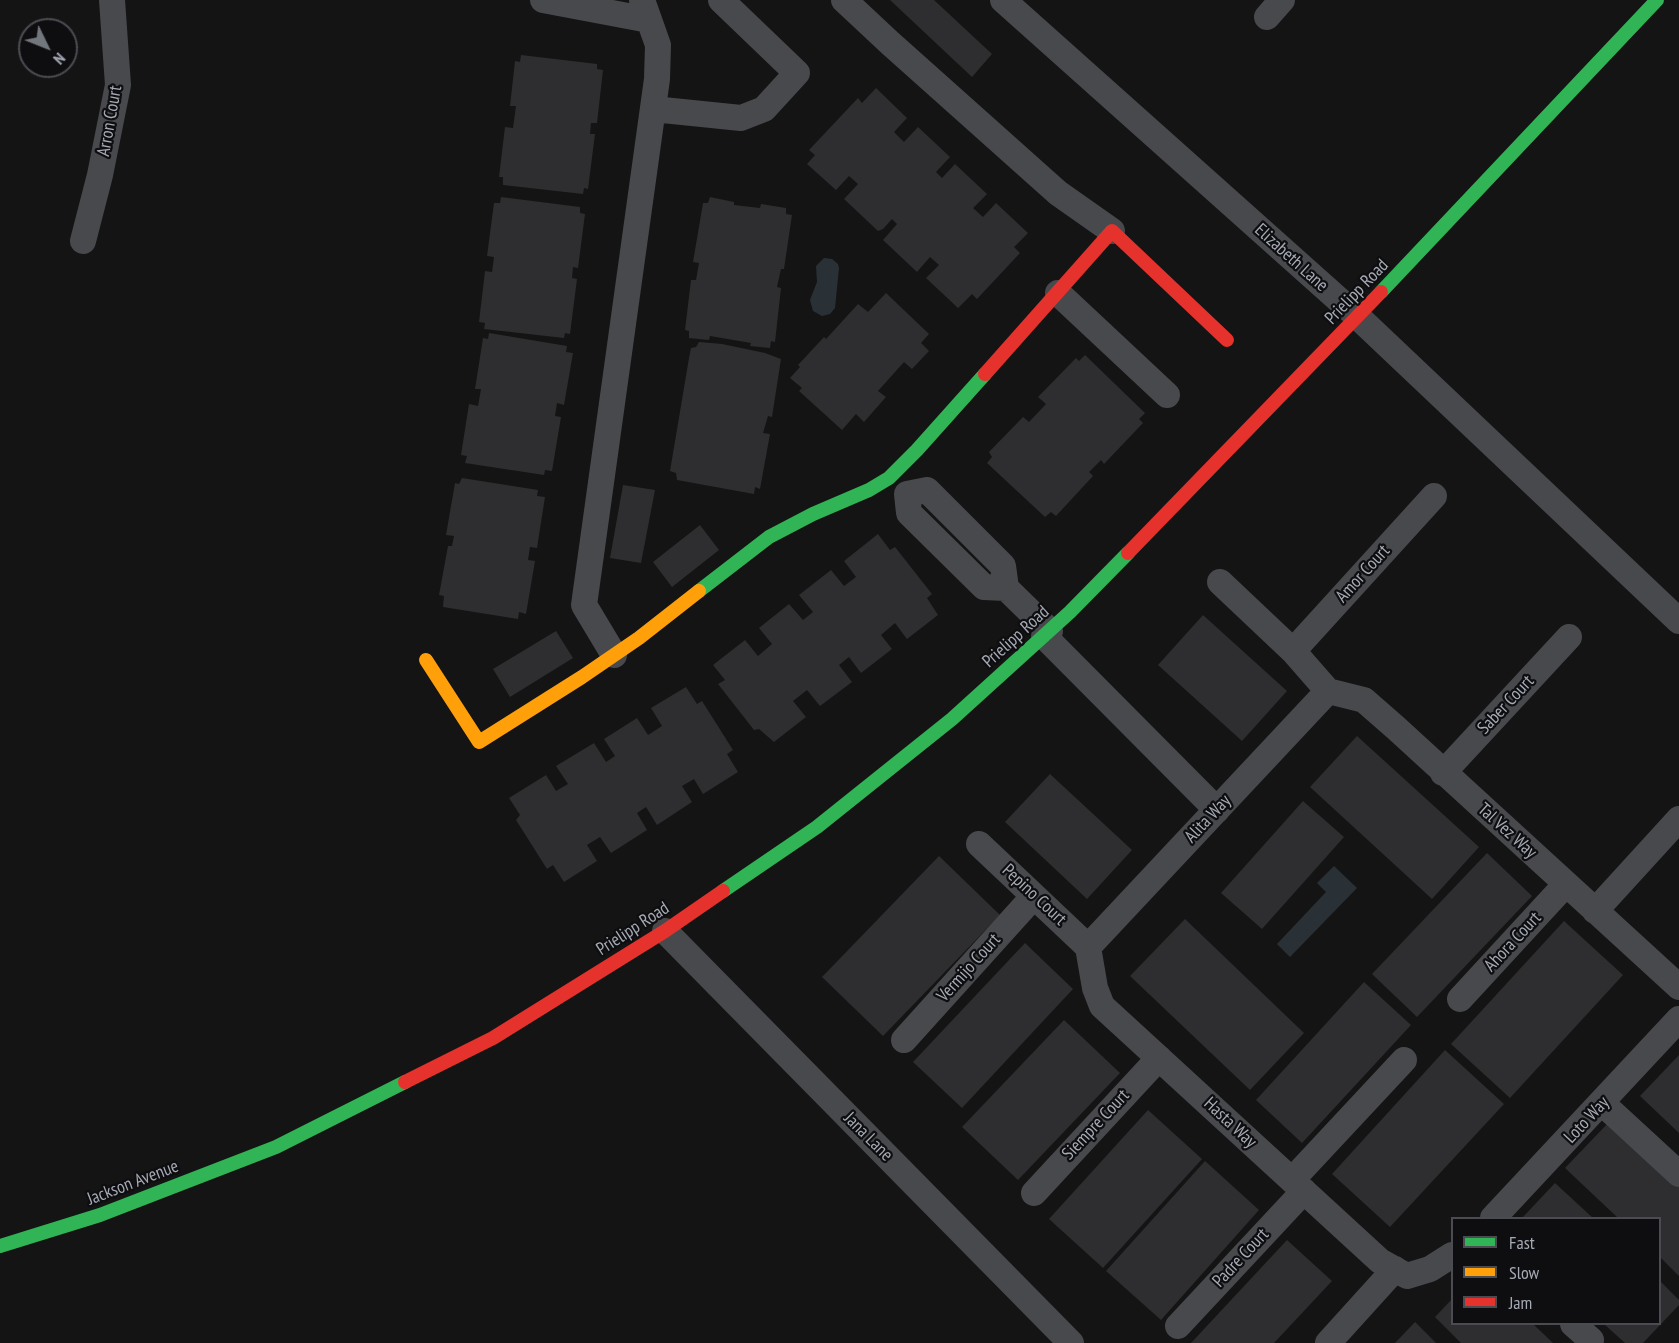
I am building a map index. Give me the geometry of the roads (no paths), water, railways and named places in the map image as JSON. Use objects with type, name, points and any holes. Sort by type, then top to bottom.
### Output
[{"type":"street","name":"Arron Court","points":[[82,240],[100,175],[118,85],[112,0]]},
{"type":"street","points":[[543,0],[646,10],[658,45],[653,109],[584,605],[615,655]]},
{"type":"street","points":[[653,109],[741,118],[764,109],[797,73],[721,0]]},
{"type":"street","points":[[844,0],[1058,193],[1112,231],[1227,340]]},
{"type":"street","name":"Elizabeth Lane","points":[[1003,0],[1358,317],[1679,621]]},
{"type":"street","name":"Prielipp Road","points":[[276,1147],[493,1038],[665,931],[817,827],[952,719],[1047,634],[1358,317],[1657,0]]},
{"type":"street","points":[[426,660],[479,742],[615,655],[769,537],[813,514],[869,490],[889,478],[1112,231]]},
{"type":"street","points":[[1058,292],[1167,395]]},
{"type":"street","name":"Amor Court","points":[[1293,651],[1434,496]]},
{"type":"street","points":[[1220,582],[1293,651],[1328,692]]},
{"type":"street","points":[[1006,588],[1047,634],[1216,810]]},
{"type":"street","name":"Saber Court","points":[[1443,773],[1569,637]]},
{"type":"street","name":"Alita Way","points":[[1088,946],[1328,692]]},
{"type":"street","name":"Tal Vez Way","points":[[1328,692],[1364,700],[1679,987]]},
{"type":"street","points":[[1595,910],[1679,819]]},
{"type":"street","name":"Pepino Court","points":[[979,844],[1088,946]]},
{"type":"street","name":"Ahora Court","points":[[1460,999],[1566,884]]},
{"type":"street","name":"Vermijo Court","points":[[904,1040],[1034,896]]},
{"type":"street","name":"Jana Lane","points":[[665,931],[1071,1343]]},
{"type":"street","name":"Hasta Way","points":[[1088,946],[1095,988],[1102,1006],[1380,1261],[1401,1273]]},
{"type":"street","name":"Loto Way","points":[[1494,1217],[1679,1019]]},
{"type":"street","name":"Siempre Court","points":[[1034,1193],[1159,1058]]},
{"type":"street","name":"Padre Court","points":[[1178,1326],[1404,1060]]},
{"type":"street","points":[[1602,1103],[1679,1174]]},
{"type":"street","name":"Jackson Avenue","points":[[0,1246],[100,1215],[276,1147]]},
{"type":"street","points":[[1328,1343],[1401,1273],[1430,1269],[1451,1256]]}]
